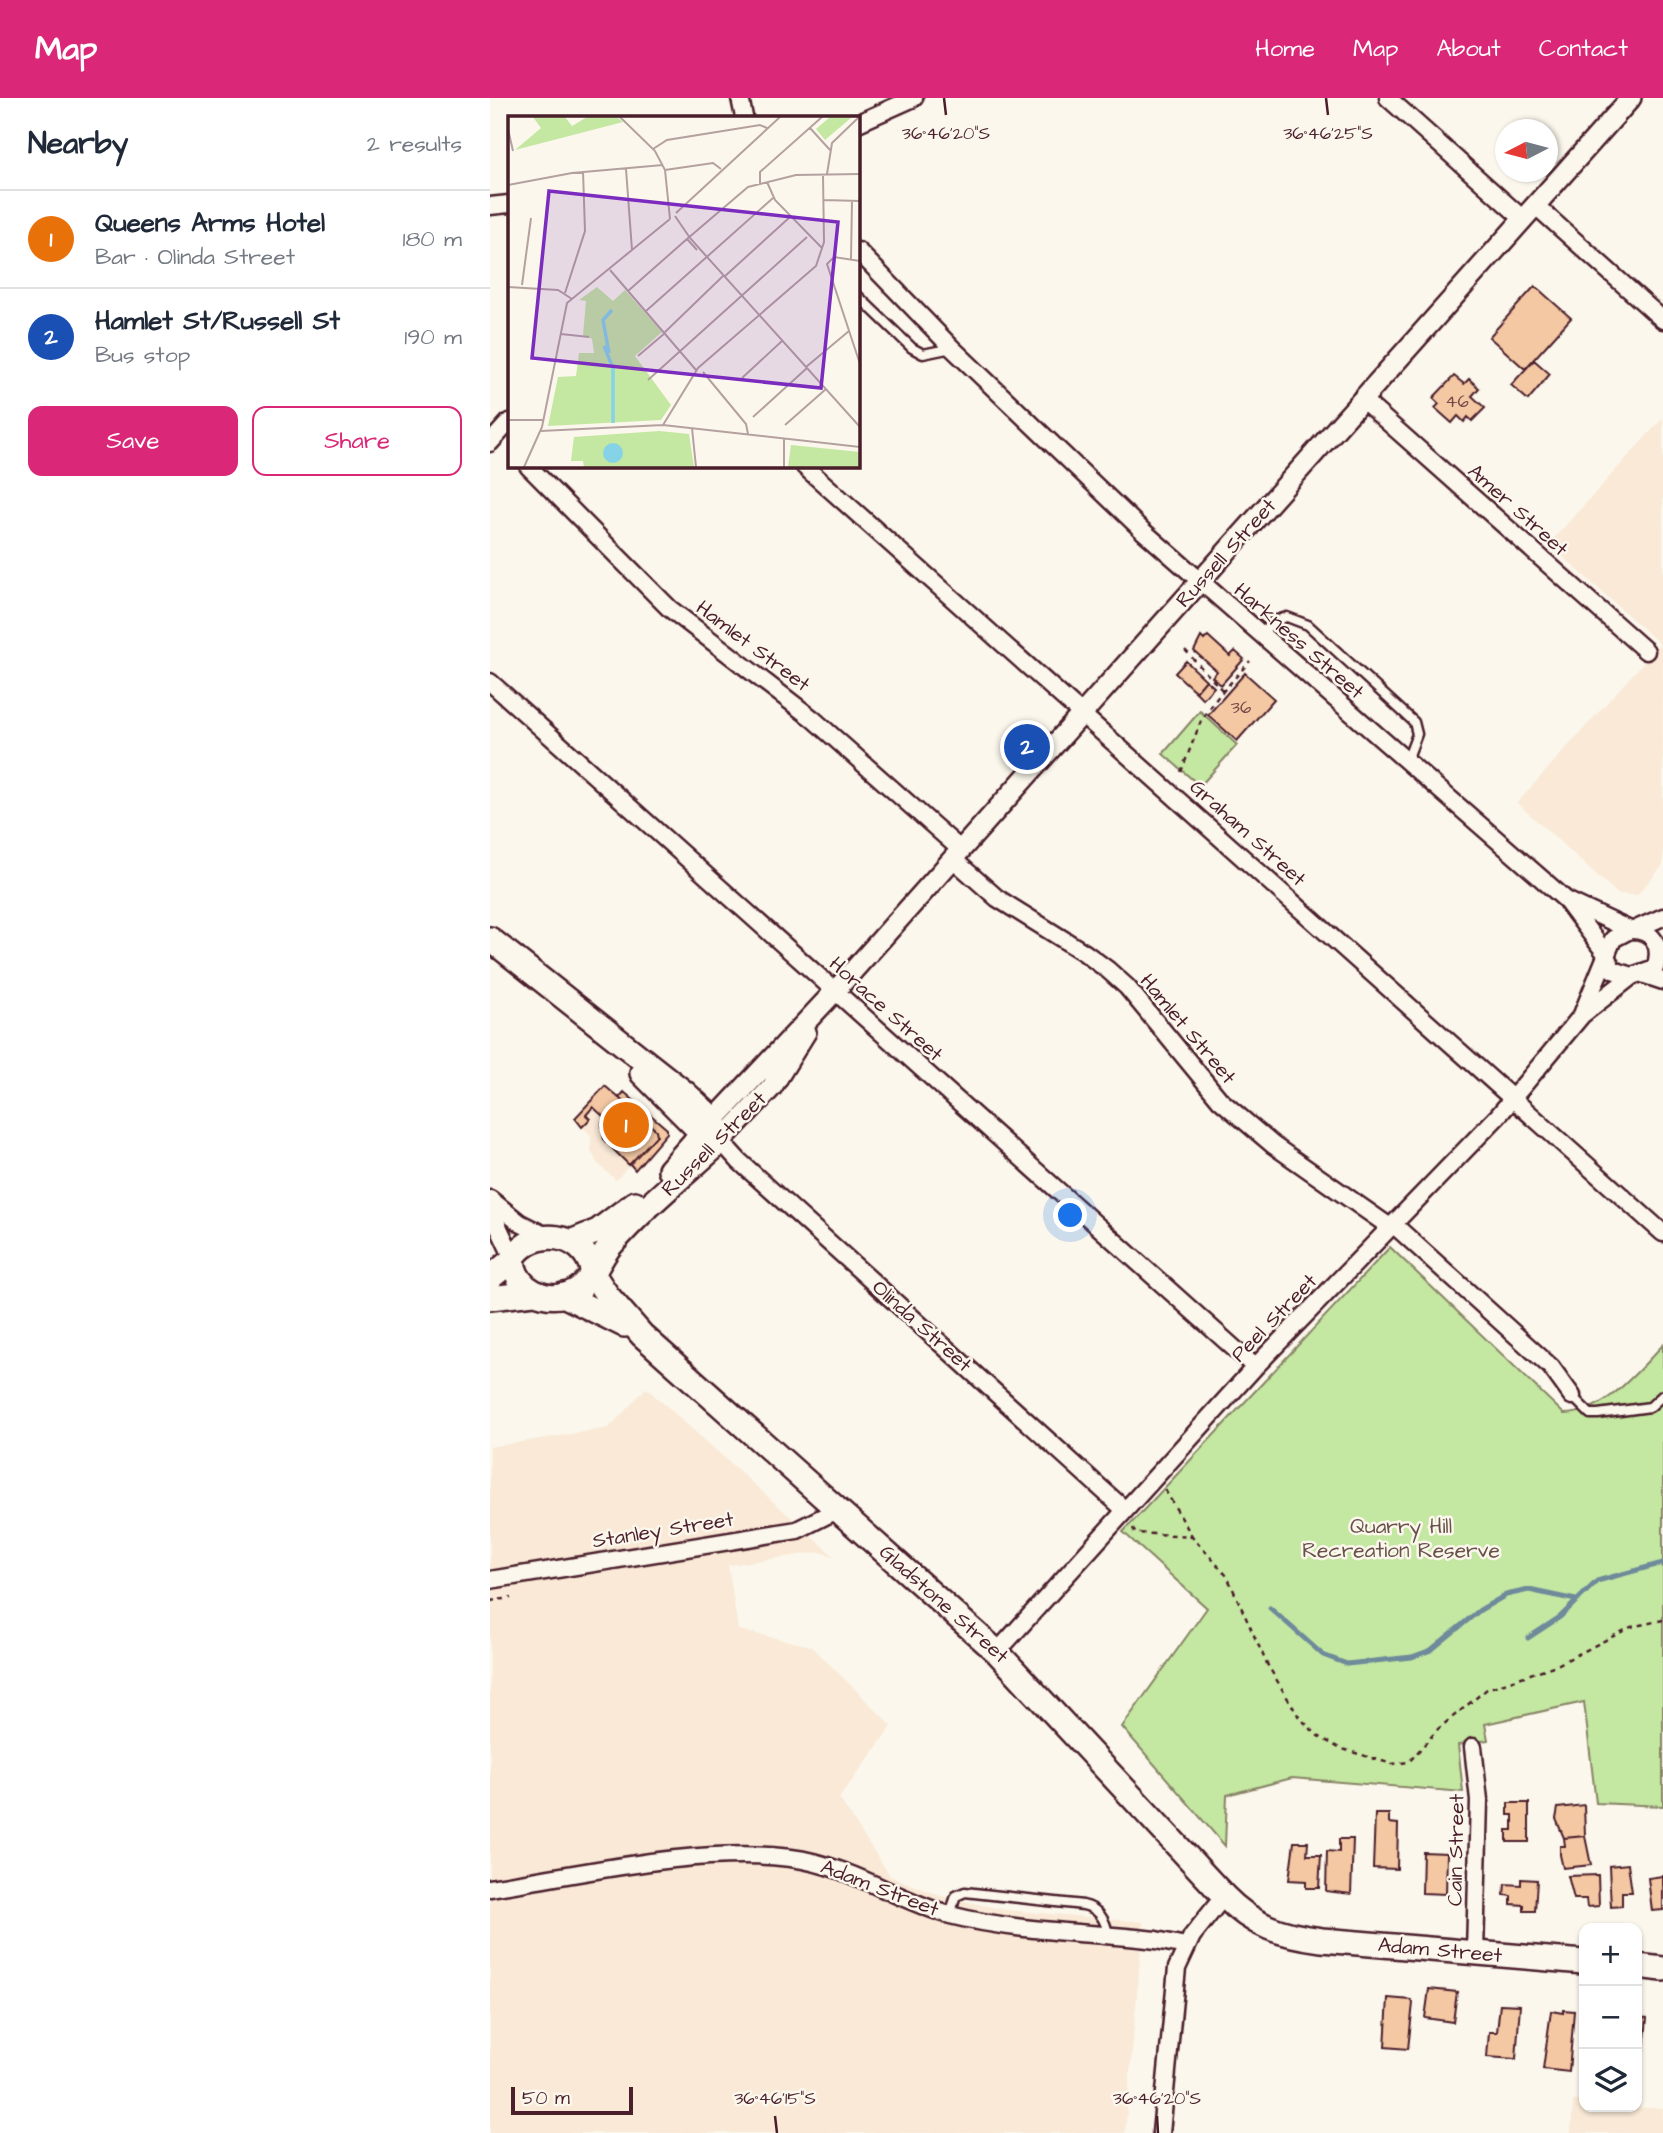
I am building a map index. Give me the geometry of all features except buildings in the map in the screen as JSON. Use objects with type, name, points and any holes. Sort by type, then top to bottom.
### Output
[{"type":"main road","name":"Olinda Street","points":[[490,925],[609,1036],[671,1105],[712,1131]]},
{"type":"main road","name":"Olinda Street","points":[[490,939],[559,992]]},
{"type":"main road","name":"Russell Street","points":[[573,1241],[598,1231],[631,1206],[712,1131]]},
{"type":"main road","name":"Russell Street","points":[[593,1272],[628,1227],[712,1131]]},
{"type":"main road","points":[[490,1278],[513,1259],[526,1242],[548,1237],[573,1241],[588,1256],[593,1272],[577,1290],[562,1295],[534,1293],[490,1298]]},
{"type":"main road","points":[[513,1259],[519,1281],[534,1293]]},
{"type":"main road","name":"Gladstone Street","points":[[593,1272],[606,1294],[642,1335],[997,1652],[1224,1896]]},
{"type":"main road","name":"Gladstone Street","points":[[562,1295],[642,1335]]},
{"type":"main road","name":"Adam Street","points":[[1224,1896],[1256,1923],[1282,1934],[1579,1962]]},
{"type":"main road","points":[[1642,1967],[1663,1969]]},
{"type":"street","points":[[740,98],[744,116]]},
{"type":"street","points":[[859,123],[914,98]]},
{"type":"street","points":[[1388,98],[1663,320]]},
{"type":"street","name":"Russell Street","points":[[712,1131],[780,1047],[821,1007],[1631,98]]},
{"type":"street","points":[[490,206],[508,204]]},
{"type":"street","name":"Harkness Street","points":[[859,252],[952,348],[1073,466],[1260,635],[1566,900],[1606,955]]},
{"type":"street","name":"Amer Street","points":[[1363,400],[1646,651]]},
{"type":"street","points":[[493,440],[508,423]]},
{"type":"street","name":"Hamlet Street","points":[[529,467],[668,608],[813,719],[957,855],[997,898],[1062,938],[1108,970],[1127,987],[1220,1100],[1273,1145],[1392,1225],[1551,1367],[1572,1396]]},
{"type":"street","name":"Graham Street","points":[[805,467],[1663,1233]]},
{"type":"street","name":"Horace Street","points":[[490,682],[1255,1367]]},
{"type":"street","name":"Harkness Street","points":[[1566,900],[1632,930]]},
{"type":"street","points":[[1663,917],[1613,939],[1606,955],[1613,970],[1663,981]]},
{"type":"street","points":[[1632,930],[1650,933],[1659,943],[1662,953],[1655,968],[1637,975]]},
{"type":"street","name":"Peel Street","points":[[1582,1014],[1606,955]]},
{"type":"street","name":"Peel Street","points":[[997,1652],[1255,1367],[1512,1100],[1582,1014],[1637,975]]},
{"type":"street","name":"Olinda Street","points":[[712,1131],[739,1161],[1125,1510]]},
{"type":"street","points":[[490,1199],[520,1223],[548,1237]]},
{"type":"street","points":[[490,1209],[513,1259]]},
{"type":"street","name":"Stanley Street","points":[[490,1580],[797,1530],[839,1509]]},
{"type":"street","name":"Cain Street","points":[[1473,1747],[1479,1800],[1475,1953]]},
{"type":"street","name":"Adam Street","points":[[490,1888],[698,1858],[767,1856],[824,1865],[950,1914],[992,1923],[1186,1946]]},
{"type":"street","points":[[1161,2133],[1174,1983],[1186,1946],[1224,1896]]},
{"type":"lane","points":[[859,297],[912,348],[923,354],[952,348]]},
{"type":"lane","points":[[1260,635],[1278,618],[1291,617],[1302,621],[1328,643],[1414,722],[1417,734],[1406,762]]},
{"type":"lane","points":[[1572,1396],[1590,1414],[1598,1415],[1650,1407],[1663,1395]]},
{"type":"lane","points":[[950,1914],[956,1896],[965,1892],[1083,1905],[1097,1912],[1105,1923],[1108,1935]]},
{"type":"path","points":[[1185,650],[1200,663],[1210,679],[1223,691]]},
{"type":"path","points":[[1181,772],[1201,721],[1250,661]]},
{"type":"path","points":[[1164,1488],[1192,1536],[1227,1576],[1267,1664],[1299,1717],[1318,1735],[1339,1748],[1392,1764],[1409,1762],[1438,1729],[1487,1689],[1559,1664],[1631,1627],[1663,1620]]},
{"type":"path","points":[[1125,1510],[1135,1533],[1192,1536]]},
{"type":"path","points":[[490,1601],[511,1598]]},
{"type":"shaded area","points":[[1663,418],[1663,865],[1637,895],[1618,894],[1517,803],[1660,644],[1549,544]]},
{"type":"shaded area","points":[[604,1084],[659,1133],[616,1180],[597,1163],[591,1150],[591,1135],[574,1118]]},
{"type":"shaded area","points":[[646,1388],[834,1556],[820,1552],[728,1565],[738,1630],[811,1646],[892,1726],[839,1798],[890,1876],[941,1896],[1005,1910],[1143,1922],[1125,2133],[490,2133],[490,1447],[609,1428]]},
{"type":"shaded area","points":[[1573,2101],[1579,2101],[1579,2112],[1642,2112],[1642,2108],[1663,2108],[1663,2133],[1571,2133]]},
{"type":"green space","points":[[1200,711],[1237,745],[1200,786],[1163,754]]},
{"type":"green space","name":"Quarry Hill Recreation Reserve","points":[[1390,1247],[1564,1414],[1579,1412],[1607,1399],[1663,1345],[1663,1806],[1596,1803],[1584,1702],[1485,1724],[1488,1740],[1458,1745],[1463,1792],[1292,1778],[1227,1795],[1225,1846],[1122,1727],[1207,1608],[1123,1532]]},
{"type":"waterway","points":[[1528,1638],[1560,1617],[1597,1581],[1663,1563]]},
{"type":"waterway","points":[[1270,1608],[1323,1655],[1347,1664],[1412,1657],[1431,1650],[1480,1610],[1506,1595],[1529,1590],[1576,1600]]},
{"type":"place","name":"Hamlet St/Russell St","points":[[1027,747]]},
{"type":"place","name":"Queens Arms Hotel","points":[[626,1125]]}]
